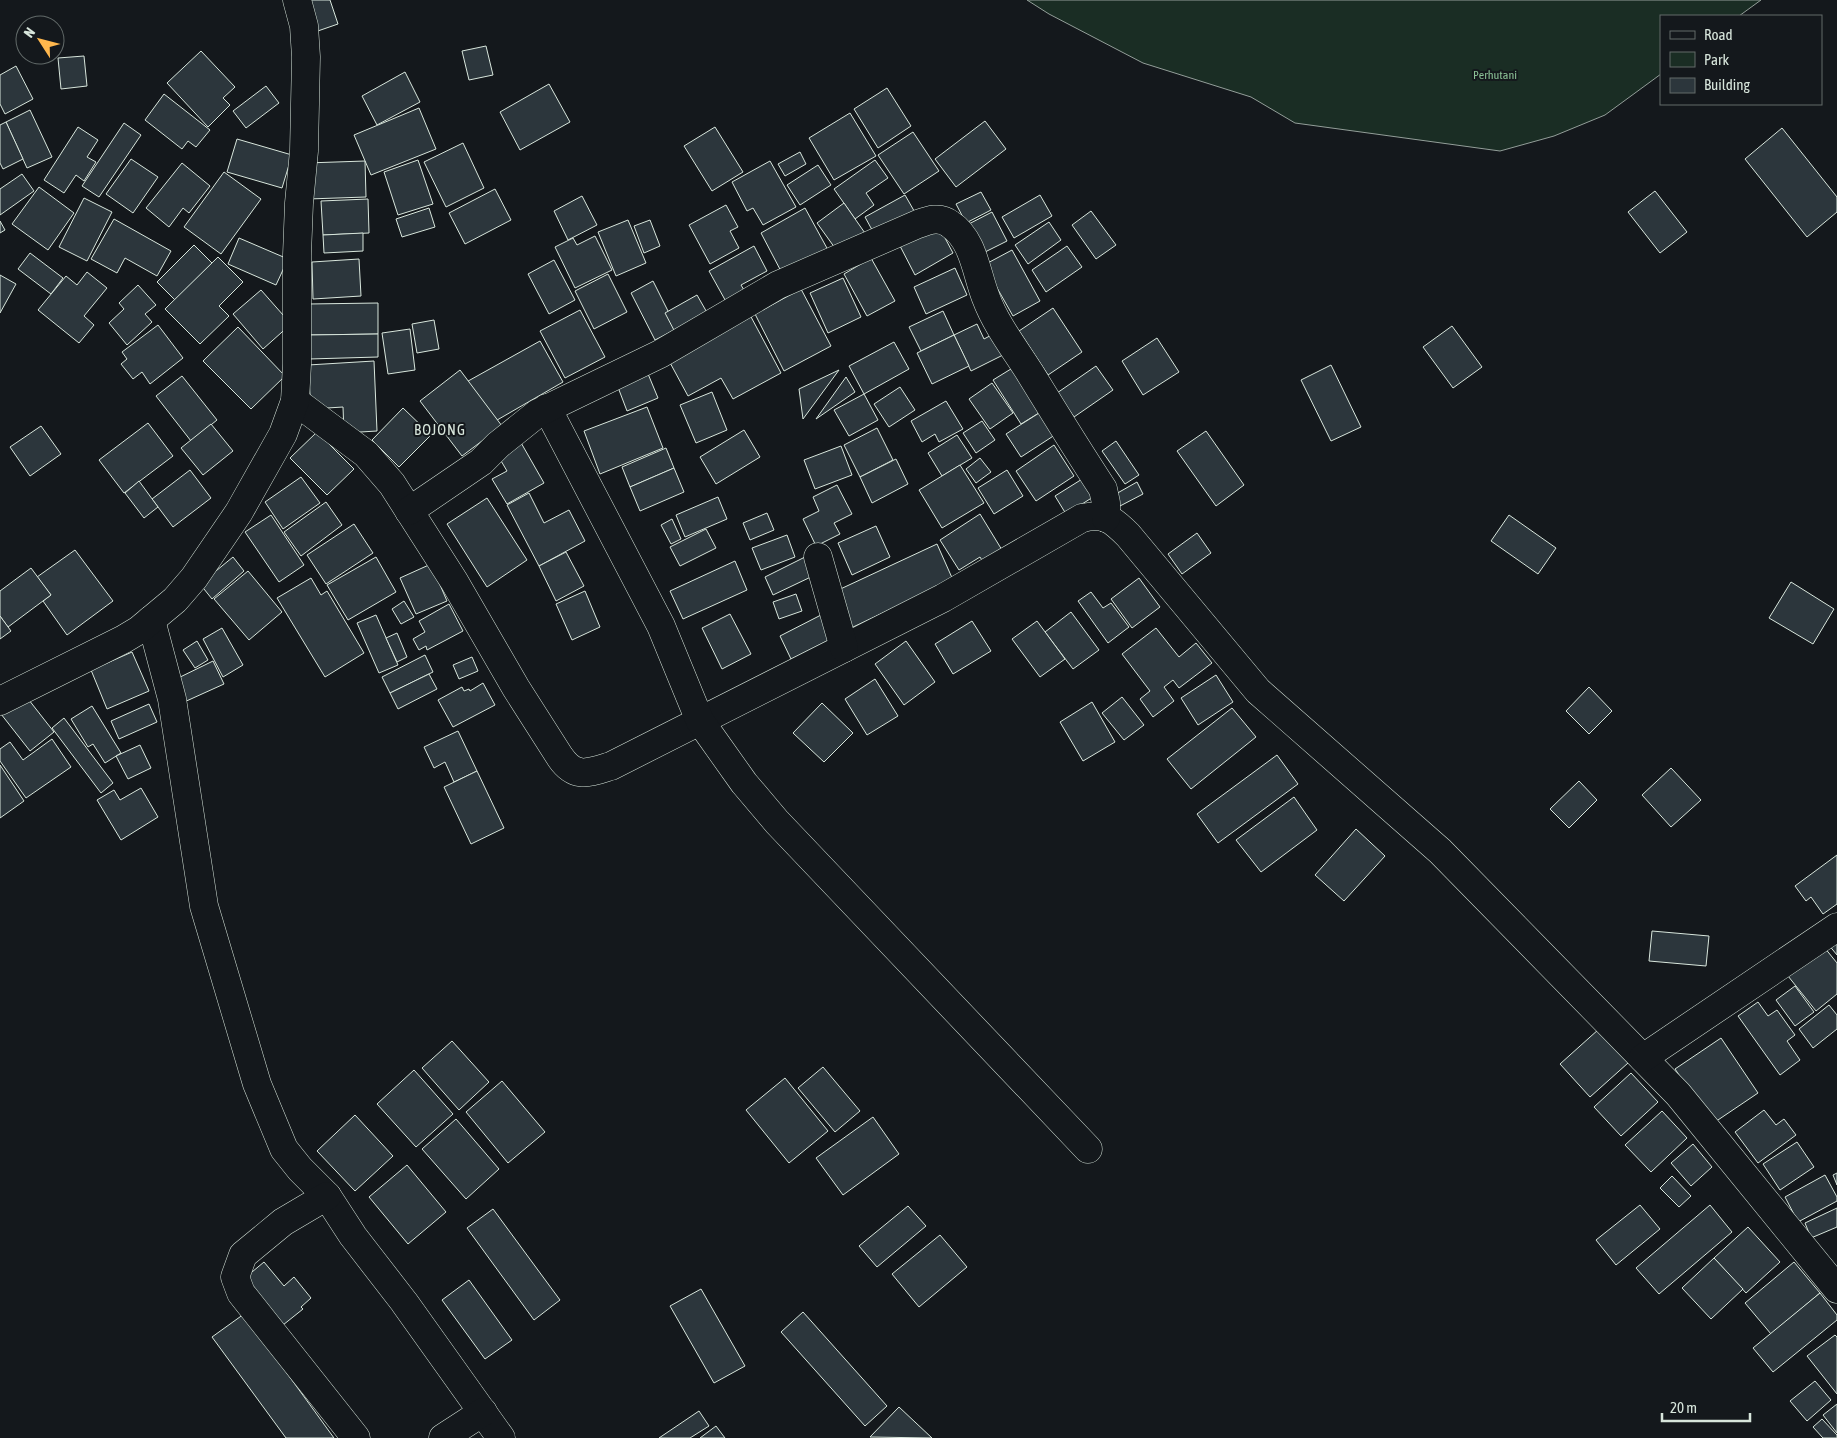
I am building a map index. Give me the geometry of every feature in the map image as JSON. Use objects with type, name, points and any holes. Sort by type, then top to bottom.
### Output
[{"type":"street","points":[[0,701],[139,630],[175,600],[194,578],[239,512],[283,434],[295,401],[297,364],[297,246],[304,150],[306,65],[304,26],[297,0]]},
{"type":"street","points":[[409,511],[481,462],[517,428],[538,412],[660,354],[797,276],[918,224],[931,219],[940,219],[950,224],[964,238],[977,266],[986,298],[1002,330],[1103,489],[1106,503],[1106,518]]},
{"type":"street","points":[[295,401],[366,454],[392,484],[454,581],[516,688],[566,766],[575,772],[588,773],[611,766],[943,598],[1082,518],[1096,515],[1116,523],[1258,691],[1440,852],[1678,1094],[1837,1288]]},
{"type":"street","points":[[547,408],[661,626],[700,721],[744,784],[777,822],[1088,1149]]},
{"type":"street","points":[[818,558],[844,648]]},
{"type":"street","points":[[151,620],[172,699],[204,906],[254,1074],[284,1149],[300,1169],[327,1196],[353,1236],[404,1302],[501,1438]]},
{"type":"street","points":[[1643,1058],[1837,927]]},
{"type":"street","points":[[327,1196],[283,1222],[243,1256],[236,1277],[241,1293],[356,1438]]},
{"type":"street","points":[[443,1438],[483,1412]]},
{"type":"green space","name":"Perhutani","points":[[1027,0],[1761,0],[1740,15],[1660,15],[1660,75],[1605,115],[1554,136],[1500,151],[1295,123],[1251,97],[1143,63],[1049,14]]},
{"type":"building","points":[[301,0],[330,0],[338,24],[312,33]]},
{"type":"building","points":[[486,46],[493,75],[469,80],[462,51]]},
{"type":"building","points":[[201,51],[235,87],[223,98],[230,105],[208,127],[167,83]]},
{"type":"building","points":[[84,56],[87,86],[61,89],[59,65],[65,65],[65,57]]},
{"type":"building","points":[[16,66],[33,99],[5,114],[0,104],[0,75]]},
{"type":"building","points":[[405,72],[420,102],[377,125],[362,96]]},
{"type":"building","points":[[549,84],[570,122],[520,150],[500,112]]},
{"type":"building","points":[[266,86],[279,103],[246,128],[233,111]]},
{"type":"building","points":[[887,88],[911,126],[878,148],[854,109]]},
{"type":"building","points":[[164,94],[210,130],[196,147],[188,141],[182,149],[145,120]]},
{"type":"building","points":[[419,108],[436,149],[371,175],[354,135]]},
{"type":"building","points":[[30,110],[52,157],[27,168],[6,122]]},
{"type":"building","points":[[850,113],[876,156],[834,180],[809,138]]},
{"type":"building","points":[[985,121],[1006,149],[956,187],[935,159]]},
{"type":"building","points":[[6,122],[23,159],[3,169],[0,163],[0,125]]},
{"type":"building","points":[[124,123],[141,135],[99,197],[82,186]]},
{"type":"building","points":[[78,127],[98,140],[87,157],[96,162],[84,181],[76,175],[64,193],[44,180]]},
{"type":"building","points":[[715,127],[743,172],[712,191],[684,146]]},
{"type":"building","points":[[1782,128],[1837,197],[1837,212],[1807,237],[1745,159]]},
{"type":"building","points":[[913,132],[939,171],[904,194],[878,155]]},
{"type":"building","points":[[237,139],[292,155],[282,188],[227,172]]},
{"type":"building","points":[[463,143],[484,188],[446,207],[424,162]]},
{"type":"building","points":[[800,152],[806,164],[785,176],[778,164]]},
{"type":"building","points":[[131,159],[158,177],[133,213],[106,194]]},
{"type":"building","points":[[418,160],[433,204],[398,215],[384,172]]},
{"type":"building","points":[[875,160],[888,178],[866,193],[874,205],[855,219],[834,189]]},
{"type":"building","points":[[365,161],[366,197],[308,199],[306,163]]},
{"type":"building","points":[[770,161],[796,207],[763,225],[753,208],[747,211],[732,182]]},
{"type":"building","points":[[182,163],[210,186],[189,213],[183,208],[169,227],[146,208]]},
{"type":"building","points":[[818,165],[831,185],[800,205],[787,185]]},
{"type":"building","points":[[224,172],[261,199],[221,254],[184,227]]},
{"type":"building","points":[[22,174],[34,191],[0,215],[0,189]]},
{"type":"building","points":[[39,187],[74,213],[48,250],[12,224]]},
{"type":"building","points":[[495,189],[511,220],[465,244],[449,213]]},
{"type":"building","points":[[1655,191],[1687,232],[1660,253],[1628,212]]},
{"type":"building","points":[[981,192],[991,210],[966,223],[956,204]]},
{"type":"building","points":[[905,195],[917,216],[877,239],[865,217]]},
{"type":"building","points":[[1040,195],[1052,216],[1014,238],[1002,217]]},
{"type":"building","points":[[582,196],[597,225],[568,240],[554,211]]},
{"type":"building","points":[[84,198],[112,212],[87,261],[59,247]]},
{"type":"building","points":[[368,199],[369,233],[323,235],[321,201]]},
{"type":"building","points":[[844,203],[867,236],[840,255],[817,223]]},
{"type":"building","points":[[726,205],[738,227],[730,231],[739,248],[710,264],[689,225]]},
{"type":"building","points":[[429,208],[435,227],[402,237],[396,219]]},
{"type":"building","points":[[805,208],[828,250],[783,275],[761,233]]},
{"type":"building","points":[[1091,211],[1116,245],[1096,259],[1072,225]]},
{"type":"building","points":[[992,212],[1007,241],[977,256],[963,227]]},
{"type":"building","points":[[114,219],[171,251],[157,276],[125,258],[117,273],[91,259]]},
{"type":"building","points":[[628,220],[646,263],[616,276],[598,232]]},
{"type":"building","points":[[650,220],[660,246],[644,253],[634,226]]},
{"type":"building","points":[[0,221],[5,230],[0,233]]},
{"type":"building","points":[[1049,222],[1061,240],[1028,264],[1015,245]]},
{"type":"building","points":[[937,223],[953,253],[915,275],[899,244]]},
{"type":"building","points":[[363,233],[363,251],[324,253],[323,235]]},
{"type":"building","points":[[595,236],[612,270],[575,288],[555,247],[573,238],[577,245]]},
{"type":"building","points":[[239,238],[288,259],[276,285],[228,264]]},
{"type":"building","points":[[194,245],[212,263],[175,300],[157,282]]},
{"type":"building","points":[[754,246],[767,271],[741,285],[748,297],[729,307],[709,271]]},
{"type":"building","points":[[1067,246],[1082,267],[1046,292],[1032,270]]},
{"type":"building","points":[[1012,250],[1040,301],[1013,316],[984,265]]},
{"type":"building","points":[[30,253],[63,278],[51,294],[18,269]]},
{"type":"building","points":[[218,257],[243,282],[219,306],[229,316],[200,344],[165,309]]},
{"type":"building","points":[[871,258],[895,301],[867,316],[844,274]]},
{"type":"building","points":[[359,259],[361,296],[313,299],[312,262]]},
{"type":"building","points":[[554,260],[575,300],[549,314],[528,274]]},
{"type":"building","points":[[955,268],[967,295],[926,314],[914,287]]},
{"type":"building","points":[[87,272],[107,288],[84,316],[94,325],[79,343],[38,310],[66,276],[77,285]]},
{"type":"building","points":[[608,274],[627,312],[594,329],[575,291]]},
{"type":"building","points":[[0,275],[16,284],[0,313]]},
{"type":"building","points":[[843,278],[861,317],[828,333],[810,293]]},
{"type":"building","points":[[653,281],[677,329],[655,340],[631,293]]},
{"type":"building","points":[[138,285],[156,305],[145,314],[152,322],[127,345],[109,323],[124,309],[119,303]]},
{"type":"building","points":[[801,289],[831,346],[784,371],[755,314]]},
{"type":"building","points":[[261,290],[291,324],[263,349],[233,314]]},
{"type":"building","points":[[697,295],[709,316],[676,334],[665,313]]},
{"type":"building","points":[[378,303],[378,334],[308,335],[308,304]]},
{"type":"building","points":[[1053,308],[1082,352],[1048,375],[1019,331]]},
{"type":"building","points":[[580,310],[605,357],[565,378],[540,331]]},
{"type":"building","points":[[943,311],[954,335],[921,351],[909,327]]},
{"type":"building","points":[[750,315],[781,373],[733,399],[721,378],[688,396],[668,359]]},
{"type":"building","points":[[434,320],[439,349],[417,353],[412,324]]},
{"type":"building","points":[[977,324],[984,339],[999,331],[1009,352],[971,371],[954,335]]},
{"type":"building","points":[[158,325],[183,358],[150,384],[142,372],[133,379],[121,364],[127,359],[122,352]]},
{"type":"building","points":[[1452,326],[1482,367],[1453,388],[1423,347]]},
{"type":"building","points":[[238,327],[285,376],[251,409],[203,361]]},
{"type":"building","points":[[410,329],[415,370],[388,374],[382,333]]},
{"type":"building","points":[[378,334],[378,357],[309,359],[308,335]]},
{"type":"building","points":[[954,335],[969,366],[932,384],[917,353]]},
{"type":"building","points":[[1157,338],[1179,372],[1143,395],[1122,361]]},
{"type":"building","points":[[540,341],[563,382],[485,427],[461,385]]},
{"type":"building","points":[[894,342],[909,369],[864,394],[849,366]]},
{"type":"building","points":[[374,361],[377,431],[344,433],[343,407],[311,409],[308,365]]},
{"type":"building","points":[[1019,364],[1047,408],[1021,424],[993,380]]},
{"type":"building","points":[[1331,365],[1361,427],[1331,441],[1301,380]]},
{"type":"building","points":[[1096,366],[1113,390],[1074,417],[1057,393]]},
{"type":"building","points":[[646,369],[658,398],[627,411],[616,382]]},
{"type":"building","points":[[460,370],[502,426],[462,456],[420,401]]},
{"type":"building","points":[[839,370],[803,419],[799,389]]},
{"type":"building","points":[[182,376],[217,420],[191,441],[156,396]]},
{"type":"building","points":[[846,377],[855,392],[816,419]]},
{"type":"building","points":[[992,383],[1013,413],[990,429],[969,399]]},
{"type":"building","points":[[900,387],[915,410],[889,427],[874,404]]},
{"type":"building","points":[[712,392],[727,430],[696,443],[680,405]]},
{"type":"building","points":[[864,394],[878,420],[849,436],[834,410]]},
{"type":"building","points":[[946,401],[963,429],[939,442],[935,434],[922,442],[911,421]]},
{"type":"building","points":[[647,407],[663,448],[600,474],[584,431]]},
{"type":"building","points":[[403,408],[431,435],[399,467],[372,440]]},
{"type":"building","points":[[1047,408],[1061,431],[1021,457],[1006,434]]},
{"type":"building","points":[[982,421],[995,440],[976,453],[963,433]]},
{"type":"building","points":[[148,423],[173,456],[124,493],[99,460]]},
{"type":"building","points":[[211,424],[233,451],[203,475],[181,448]]},
{"type":"building","points":[[41,426],[61,454],[30,476],[10,447]]},
{"type":"building","points":[[877,428],[893,460],[860,477],[844,445]]},
{"type":"building","points":[[744,430],[760,457],[716,484],[700,457]]},
{"type":"building","points":[[1206,431],[1244,485],[1216,506],[1177,451]]},
{"type":"building","points":[[317,432],[354,469],[327,495],[290,458]]},
{"type":"building","points":[[957,435],[972,458],[942,476],[928,453]]},
{"type":"building","points":[[520,441],[544,483],[507,504],[492,479],[507,471],[497,454]]},
{"type":"building","points":[[1116,441],[1139,475],[1125,484],[1102,451]]},
{"type":"building","points":[[1054,445],[1074,476],[1036,501],[1016,471]]},
{"type":"building","points":[[841,446],[852,475],[815,489],[804,460]]},
{"type":"building","points":[[666,448],[674,468],[630,487],[622,467]]},
{"type":"building","points":[[980,458],[991,472],[976,483],[966,469]]},
{"type":"building","points":[[896,459],[908,484],[872,503],[860,477]]},
{"type":"building","points":[[960,465],[984,503],[942,528],[919,490]]},
{"type":"building","points":[[674,468],[684,492],[640,511],[630,487]]},
{"type":"building","points":[[190,470],[211,498],[173,527],[152,499]]},
{"type":"building","points":[[1007,470],[1023,496],[994,514],[978,488]]},
{"type":"building","points":[[1087,476],[1098,494],[1066,514],[1055,496]]},
{"type":"building","points":[[301,477],[320,503],[283,529],[265,502]]},
{"type":"building","points":[[139,481],[158,507],[144,518],[125,493]]},
{"type":"building","points":[[1137,482],[1143,494],[1120,506],[1114,495]]},
{"type":"building","points":[[837,485],[852,514],[834,523],[840,534],[816,546],[803,519],[819,511],[813,497]]},
{"type":"building","points":[[529,493],[544,523],[569,510],[585,541],[539,566],[507,505]]},
{"type":"building","points":[[718,497],[727,519],[685,537],[676,515]]},
{"type":"building","points":[[487,498],[527,560],[487,587],[447,524]]},
{"type":"building","points":[[326,502],[342,525],[301,556],[284,532]]},
{"type":"building","points":[[767,513],[774,530],[750,540],[743,523]]},
{"type":"building","points":[[980,514],[1002,550],[983,562],[980,557],[959,570],[940,540]]},
{"type":"building","points":[[271,515],[304,565],[279,582],[245,532]]},
{"type":"building","points":[[1509,515],[1556,548],[1538,574],[1491,541]]},
{"type":"building","points":[[672,519],[681,539],[671,544],[661,525]]},
{"type":"building","points":[[354,524],[373,553],[326,584],[307,555]]},
{"type":"building","points":[[876,526],[890,557],[852,575],[838,543]]},
{"type":"building","points":[[706,529],[716,548],[680,566],[670,547]]},
{"type":"building","points":[[1197,533],[1211,553],[1182,574],[1168,554]]},
{"type":"building","points":[[787,535],[795,557],[761,570],[752,548]]},
{"type":"building","points":[[937,544],[953,580],[851,628],[834,592]]},
{"type":"building","points":[[75,550],[113,601],[67,635],[43,601],[51,595],[37,577]]},
{"type":"building","points":[[566,552],[584,586],[556,601],[539,566]]},
{"type":"building","points":[[807,556],[815,575],[773,595],[765,577]]},
{"type":"building","points":[[233,557],[244,571],[212,599],[200,584]]},
{"type":"building","points":[[376,557],[396,592],[348,620],[327,585]]},
{"type":"building","points":[[735,561],[747,590],[683,619],[670,591]]},
{"type":"building","points":[[431,564],[447,601],[416,614],[400,578]]},
{"type":"building","points":[[31,568],[51,595],[8,627],[0,616],[0,591]]},
{"type":"building","points":[[248,571],[282,612],[249,640],[214,599]]},
{"type":"building","points":[[311,578],[321,595],[327,591],[364,653],[325,677],[277,598]]},
{"type":"building","points":[[1139,578],[1160,607],[1132,628],[1111,599]]},
{"type":"building","points":[[1791,582],[1834,609],[1813,644],[1769,618]]},
{"type":"building","points":[[585,591],[600,627],[572,640],[556,604]]},
{"type":"building","points":[[1091,592],[1103,608],[1111,603],[1129,627],[1108,643],[1078,601]]},
{"type":"building","points":[[796,594],[802,611],[779,619],[773,602]]},
{"type":"building","points":[[404,601],[414,617],[401,624],[392,609]]},
{"type":"building","points":[[449,604],[463,631],[427,650],[426,646],[419,650],[413,639],[425,632],[419,621]]},
{"type":"building","points":[[1071,612],[1099,650],[1073,669],[1045,632]]},
{"type":"building","points":[[730,614],[751,654],[722,669],[702,628]]},
{"type":"building","points":[[376,615],[398,665],[379,673],[357,623]]},
{"type":"building","points":[[821,615],[833,638],[791,659],[780,636]]},
{"type":"building","points":[[0,616],[11,631],[0,639]]},
{"type":"building","points":[[972,621],[991,651],[953,674],[935,644]]},
{"type":"building","points":[[1037,621],[1065,659],[1040,677],[1012,639]]},
{"type":"building","points":[[222,628],[243,665],[223,677],[203,639]]},
{"type":"building","points":[[1156,628],[1179,657],[1196,643],[1212,663],[1179,688],[1173,680],[1164,687],[1174,701],[1153,717],[1140,699],[1150,691],[1122,654]]},
{"type":"building","points":[[397,633],[407,657],[397,662],[386,638]]},
{"type":"building","points":[[197,641],[208,660],[195,668],[183,650]]},
{"type":"building","points":[[906,641],[935,682],[904,705],[875,664]]},
{"type":"building","points":[[132,652],[149,691],[107,709],[91,670]]},
{"type":"building","points":[[425,655],[433,672],[390,693],[382,677]]},
{"type":"building","points":[[472,657],[478,671],[459,679],[453,665]]},
{"type":"building","points":[[213,661],[224,684],[182,703],[172,681]]},
{"type":"building","points":[[429,674],[437,689],[398,709],[390,693]]},
{"type":"building","points":[[1216,675],[1233,702],[1198,725],[1181,698]]},
{"type":"building","points":[[875,679],[898,716],[867,735],[845,699]]},
{"type":"building","points":[[483,683],[495,705],[453,727],[438,700],[462,687],[464,691],[469,689],[470,691]]},
{"type":"building","points":[[1589,687],[1612,711],[1589,734],[1566,711]]},
{"type":"building","points":[[25,695],[54,732],[30,751],[1,714]]},
{"type":"building","points":[[1122,697],[1144,725],[1124,740],[1102,713]]},
{"type":"building","points":[[1092,702],[1115,742],[1083,761],[1060,722]]},
{"type":"building","points":[[822,703],[853,733],[824,762],[793,733]]},
{"type":"building","points":[[149,704],[157,722],[119,739],[111,721]]},
{"type":"building","points":[[92,706],[121,753],[105,763],[93,744],[88,747],[71,719]]},
{"type":"building","points":[[1232,708],[1256,737],[1191,789],[1167,759]]},
{"type":"building","points":[[64,718],[113,783],[101,793],[52,728]]},
{"type":"building","points":[[458,731],[477,771],[454,782],[445,762],[434,768],[424,747]]},
{"type":"building","points":[[52,739],[71,767],[26,798],[0,761],[0,749],[10,742],[23,760]]},
{"type":"building","points":[[140,745],[151,768],[128,779],[116,756]]},
{"type":"building","points":[[1277,755],[1298,784],[1218,843],[1197,814]]},
{"type":"building","points":[[0,765],[24,801],[0,818]]},
{"type":"building","points":[[1671,768],[1701,800],[1671,827],[1642,795]]},
{"type":"building","points":[[477,771],[504,828],[471,844],[444,787]]},
{"type":"building","points":[[1579,781],[1597,800],[1569,828],[1550,809]]},
{"type":"building","points":[[141,788],[158,817],[121,840],[97,800],[114,790],[120,800]]},
{"type":"building","points":[[1294,797],[1317,830],[1261,872],[1236,840]]},
{"type":"building","points":[[1356,829],[1385,856],[1344,901],[1315,875]]},
{"type":"building","points":[[1837,855],[1837,904],[1823,914],[1811,897],[1806,901],[1795,886]]},
{"type":"building","points":[[1652,931],[1709,936],[1706,966],[1649,961]]},
{"type":"building","points":[[1837,937],[1837,955],[1828,944]]},
{"type":"building","points":[[1824,947],[1837,963],[1837,994],[1816,1011],[1788,976]]},
{"type":"building","points":[[1795,986],[1814,1012],[1795,1026],[1776,1000]]},
{"type":"building","points":[[1758,1002],[1768,1016],[1777,1010],[1795,1035],[1787,1041],[1800,1060],[1780,1075],[1738,1016]]},
{"type":"building","points":[[1829,1005],[1837,1015],[1837,1029],[1813,1048],[1799,1029]]},
{"type":"building","points":[[1599,1029],[1628,1063],[1590,1097],[1560,1064]]},
{"type":"building","points":[[1721,1038],[1758,1093],[1712,1124],[1675,1069]]},
{"type":"building","points":[[452,1041],[489,1082],[459,1110],[422,1068]]},
{"type":"building","points":[[823,1067],[860,1111],[835,1132],[798,1088]]},
{"type":"building","points":[[414,1070],[453,1114],[416,1147],[377,1104]]},
{"type":"building","points":[[1631,1073],[1658,1102],[1621,1136],[1594,1107]]},
{"type":"building","points":[[785,1078],[828,1131],[789,1163],[746,1110]]},
{"type":"building","points":[[502,1081],[545,1132],[508,1163],[466,1112]]},
{"type":"building","points":[[1764,1110],[1776,1125],[1784,1119],[1796,1135],[1758,1163],[1735,1132]]},
{"type":"building","points":[[1662,1111],[1687,1138],[1651,1172],[1625,1145]]},
{"type":"building","points":[[355,1115],[393,1156],[355,1191],[317,1151]]},
{"type":"building","points":[[873,1117],[899,1154],[843,1195],[816,1158]]},
{"type":"building","points":[[456,1119],[499,1169],[466,1199],[422,1149]]},
{"type":"building","points":[[1797,1142],[1814,1167],[1780,1190],[1763,1164]]},
{"type":"building","points":[[1693,1144],[1712,1167],[1691,1186],[1671,1163]]},
{"type":"building","points":[[407,1165],[446,1212],[408,1244],[369,1197]]},
{"type":"building","points":[[1837,1173],[1837,1185],[1833,1175]]},
{"type":"building","points":[[1825,1175],[1837,1197],[1837,1201],[1798,1222],[1785,1197]]},
{"type":"building","points":[[1672,1176],[1691,1196],[1679,1207],[1660,1188]]},
{"type":"building","points":[[1640,1205],[1660,1229],[1616,1265],[1596,1240]]},
{"type":"building","points":[[1710,1205],[1732,1232],[1659,1294],[1636,1268]]},
{"type":"building","points":[[908,1206],[926,1226],[877,1267],[859,1246]]},
{"type":"building","points":[[1837,1208],[1837,1227],[1811,1238],[1805,1223]]},
{"type":"building","points":[[493,1209],[560,1300],[534,1320],[467,1228]]},
{"type":"building","points":[[1748,1227],[1780,1262],[1746,1293],[1714,1258]]},
{"type":"building","points":[[940,1235],[967,1267],[919,1307],[892,1274]]},
{"type":"building","points":[[1714,1258],[1743,1289],[1711,1319],[1682,1288]]},
{"type":"building","points":[[264,1262],[284,1286],[294,1277],[311,1298],[301,1307],[303,1309],[278,1329],[240,1282]]},
{"type":"building","points":[[1794,1262],[1820,1293],[1771,1334],[1745,1303]]},
{"type":"building","points":[[469,1280],[512,1340],[485,1359],[442,1300]]},
{"type":"building","points":[[701,1289],[745,1366],[714,1383],[670,1306]]},
{"type":"building","points":[[1820,1293],[1837,1315],[1837,1320],[1773,1372],[1753,1348]]},
{"type":"building","points":[[803,1312],[887,1406],[865,1426],[781,1332]]},
{"type":"building","points":[[244,1314],[334,1438],[286,1438],[212,1337]]},
{"type":"building","points":[[1835,1335],[1837,1337],[1837,1394],[1807,1356]]},
{"type":"building","points":[[1815,1381],[1831,1400],[1807,1421],[1790,1401]]},
{"type":"building","points":[[1837,1404],[1837,1433],[1823,1415]]},
{"type":"building","points":[[899,1407],[932,1438],[870,1437]]},
{"type":"building","points":[[699,1411],[709,1426],[690,1438],[659,1438]]},
{"type":"building","points":[[1822,1419],[1837,1435],[1837,1438],[1823,1438],[1813,1427]]},
{"type":"building","points":[[716,1426],[725,1438],[700,1438]]},
{"type":"district","name":"BOJONG","points":[[440,430]]}]
